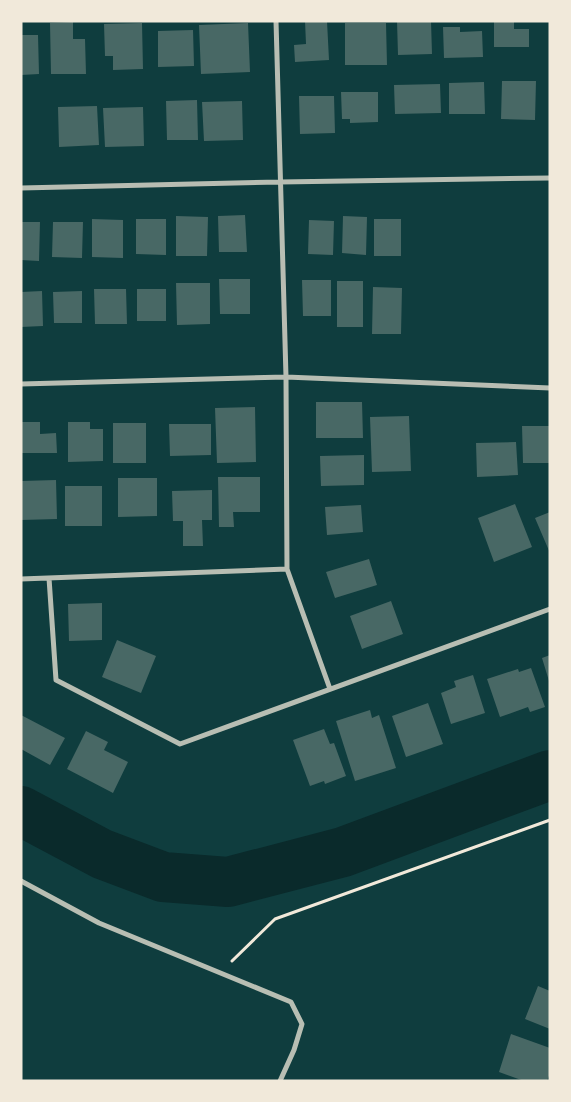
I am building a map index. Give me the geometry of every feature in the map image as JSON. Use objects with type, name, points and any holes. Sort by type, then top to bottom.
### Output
[{"type":"street","points":[[276,21],[286,377],[287,570],[330,689]]},
{"type":"street","points":[[21,188],[550,178]]},
{"type":"street","points":[[21,384],[286,377],[550,388]]},
{"type":"street","points":[[21,579],[287,570]]},
{"type":"street","points":[[49,578],[56,680],[180,744],[550,609]]},
{"type":"street","points":[[21,881],[99,922],[291,1002],[302,1024],[294,1050],[280,1081]]},
{"type":"path","points":[[220,973],[275,919],[550,820]]},
{"type":"building","points":[[305,21],[327,21],[329,60],[295,62],[294,45],[306,44]]},
{"type":"building","points":[[397,21],[431,21],[432,54],[398,55]]},
{"type":"building","points":[[494,21],[514,21],[514,29],[529,29],[529,47],[494,47]]},
{"type":"building","points":[[73,22],[73,39],[85,39],[86,74],[51,74],[50,23]]},
{"type":"building","points":[[142,23],[143,69],[113,70],[113,56],[105,56],[104,24]]},
{"type":"building","points":[[248,23],[250,72],[201,74],[199,25]]},
{"type":"building","points":[[345,23],[386,23],[387,65],[345,65]]},
{"type":"building","points":[[443,27],[460,27],[460,32],[482,31],[483,57],[444,58]]},
{"type":"building","points":[[193,30],[194,66],[158,67],[158,31]]},
{"type":"building","points":[[21,35],[38,35],[39,74],[21,75]]},
{"type":"building","points":[[502,81],[536,81],[535,120],[501,119]]},
{"type":"building","points":[[484,82],[485,114],[449,114],[449,83]]},
{"type":"building","points":[[440,84],[441,113],[395,114],[394,85]]},
{"type":"building","points":[[341,92],[378,92],[378,122],[350,123],[350,119],[342,119]]},
{"type":"building","points":[[299,96],[334,96],[335,133],[300,134]]},
{"type":"building","points":[[197,100],[198,140],[167,140],[166,101]]},
{"type":"building","points":[[242,101],[243,140],[204,141],[202,102]]},
{"type":"building","points":[[97,106],[99,145],[59,147],[58,107]]},
{"type":"building","points":[[143,107],[144,146],[105,147],[103,108]]},
{"type":"building","points":[[245,215],[247,252],[219,252],[218,216]]},
{"type":"building","points":[[176,216],[208,217],[207,256],[176,256]]},
{"type":"building","points":[[343,216],[367,217],[366,255],[342,253]]},
{"type":"building","points":[[92,219],[123,220],[123,258],[92,257]]},
{"type":"building","points":[[136,219],[166,219],[166,255],[136,254]]},
{"type":"building","points":[[374,219],[401,219],[401,256],[374,256]]},
{"type":"building","points":[[309,220],[334,221],[333,255],[308,254]]},
{"type":"building","points":[[21,222],[40,222],[39,261],[21,260]]},
{"type":"building","points":[[53,222],[83,222],[82,258],[52,257]]},
{"type":"building","points":[[219,279],[250,279],[250,314],[220,314]]},
{"type":"building","points":[[302,280],[331,280],[331,316],[303,316]]},
{"type":"building","points":[[337,281],[363,281],[363,327],[337,327]]},
{"type":"building","points":[[176,283],[210,283],[210,324],[177,325]]},
{"type":"building","points":[[373,287],[402,288],[401,334],[372,334]]},
{"type":"building","points":[[94,289],[126,289],[127,324],[95,324]]},
{"type":"building","points":[[137,289],[166,289],[166,321],[137,321]]},
{"type":"building","points":[[42,291],[43,326],[21,327],[21,292]]},
{"type":"building","points":[[82,291],[82,323],[54,323],[53,292]]},
{"type":"building","points":[[316,402],[362,402],[363,438],[316,438]]},
{"type":"building","points":[[255,407],[256,462],[217,463],[215,408]]},
{"type":"building","points":[[409,416],[411,471],[372,472],[370,417]]},
{"type":"building","points":[[21,422],[40,422],[40,434],[56,433],[57,453],[21,453]]},
{"type":"building","points":[[68,422],[90,422],[90,429],[103,429],[103,461],[68,462]]},
{"type":"building","points":[[113,423],[146,423],[146,463],[113,463]]},
{"type":"building","points":[[169,424],[211,424],[211,455],[170,456]]},
{"type":"building","points":[[522,426],[550,426],[550,463],[523,463]]},
{"type":"building","points":[[516,442],[518,475],[477,477],[476,443]]},
{"type":"building","points":[[364,455],[364,485],[321,486],[320,456]]},
{"type":"building","points":[[218,477],[260,477],[260,512],[233,512],[234,527],[219,527]]},
{"type":"building","points":[[118,478],[157,478],[157,516],[118,517]]},
{"type":"building","points":[[56,480],[57,519],[21,520],[21,481]]},
{"type":"building","points":[[65,486],[102,486],[102,526],[65,526]]},
{"type":"building","points":[[212,490],[212,520],[202,520],[203,546],[183,546],[183,521],[173,521],[172,491]]},
{"type":"building","points":[[515,504],[532,547],[494,562],[478,518]]},
{"type":"building","points":[[361,505],[363,532],[327,535],[325,507]]},
{"type":"building","points":[[550,512],[550,553],[535,518]]},
{"type":"building","points":[[369,559],[377,585],[335,598],[326,572]]},
{"type":"building","points":[[391,601],[403,634],[362,649],[350,616]]},
{"type":"building","points":[[102,603],[102,640],[69,641],[68,604]]},
{"type":"building","points":[[117,640],[156,656],[141,693],[102,677]]},
{"type":"building","points":[[550,655],[550,681],[549,681],[542,658]]},
{"type":"building","points":[[531,668],[545,707],[530,712],[528,707],[500,717],[487,679],[518,669],[519,672]]},
{"type":"building","points":[[473,675],[485,713],[451,724],[441,693],[456,687],[454,681]]},
{"type":"building","points":[[428,703],[443,744],[406,757],[392,716]]},
{"type":"building","points":[[370,710],[372,718],[379,715],[396,768],[355,781],[336,721]]},
{"type":"building","points":[[21,715],[65,738],[50,765],[21,749]]},
{"type":"building","points":[[324,729],[330,744],[334,743],[346,776],[325,784],[324,781],[310,786],[293,740]]},
{"type":"building","points":[[86,731],[108,742],[104,750],[128,762],[113,793],[67,769]]},
{"type":"building","points":[[538,986],[550,991],[550,1029],[525,1019]]},
{"type":"building","points":[[511,1034],[550,1048],[550,1073],[547,1081],[524,1081],[499,1072]]},
{"type":"waterway","points":[[21,811],[102,854],[163,877],[228,882],[343,852],[550,775]]}]
